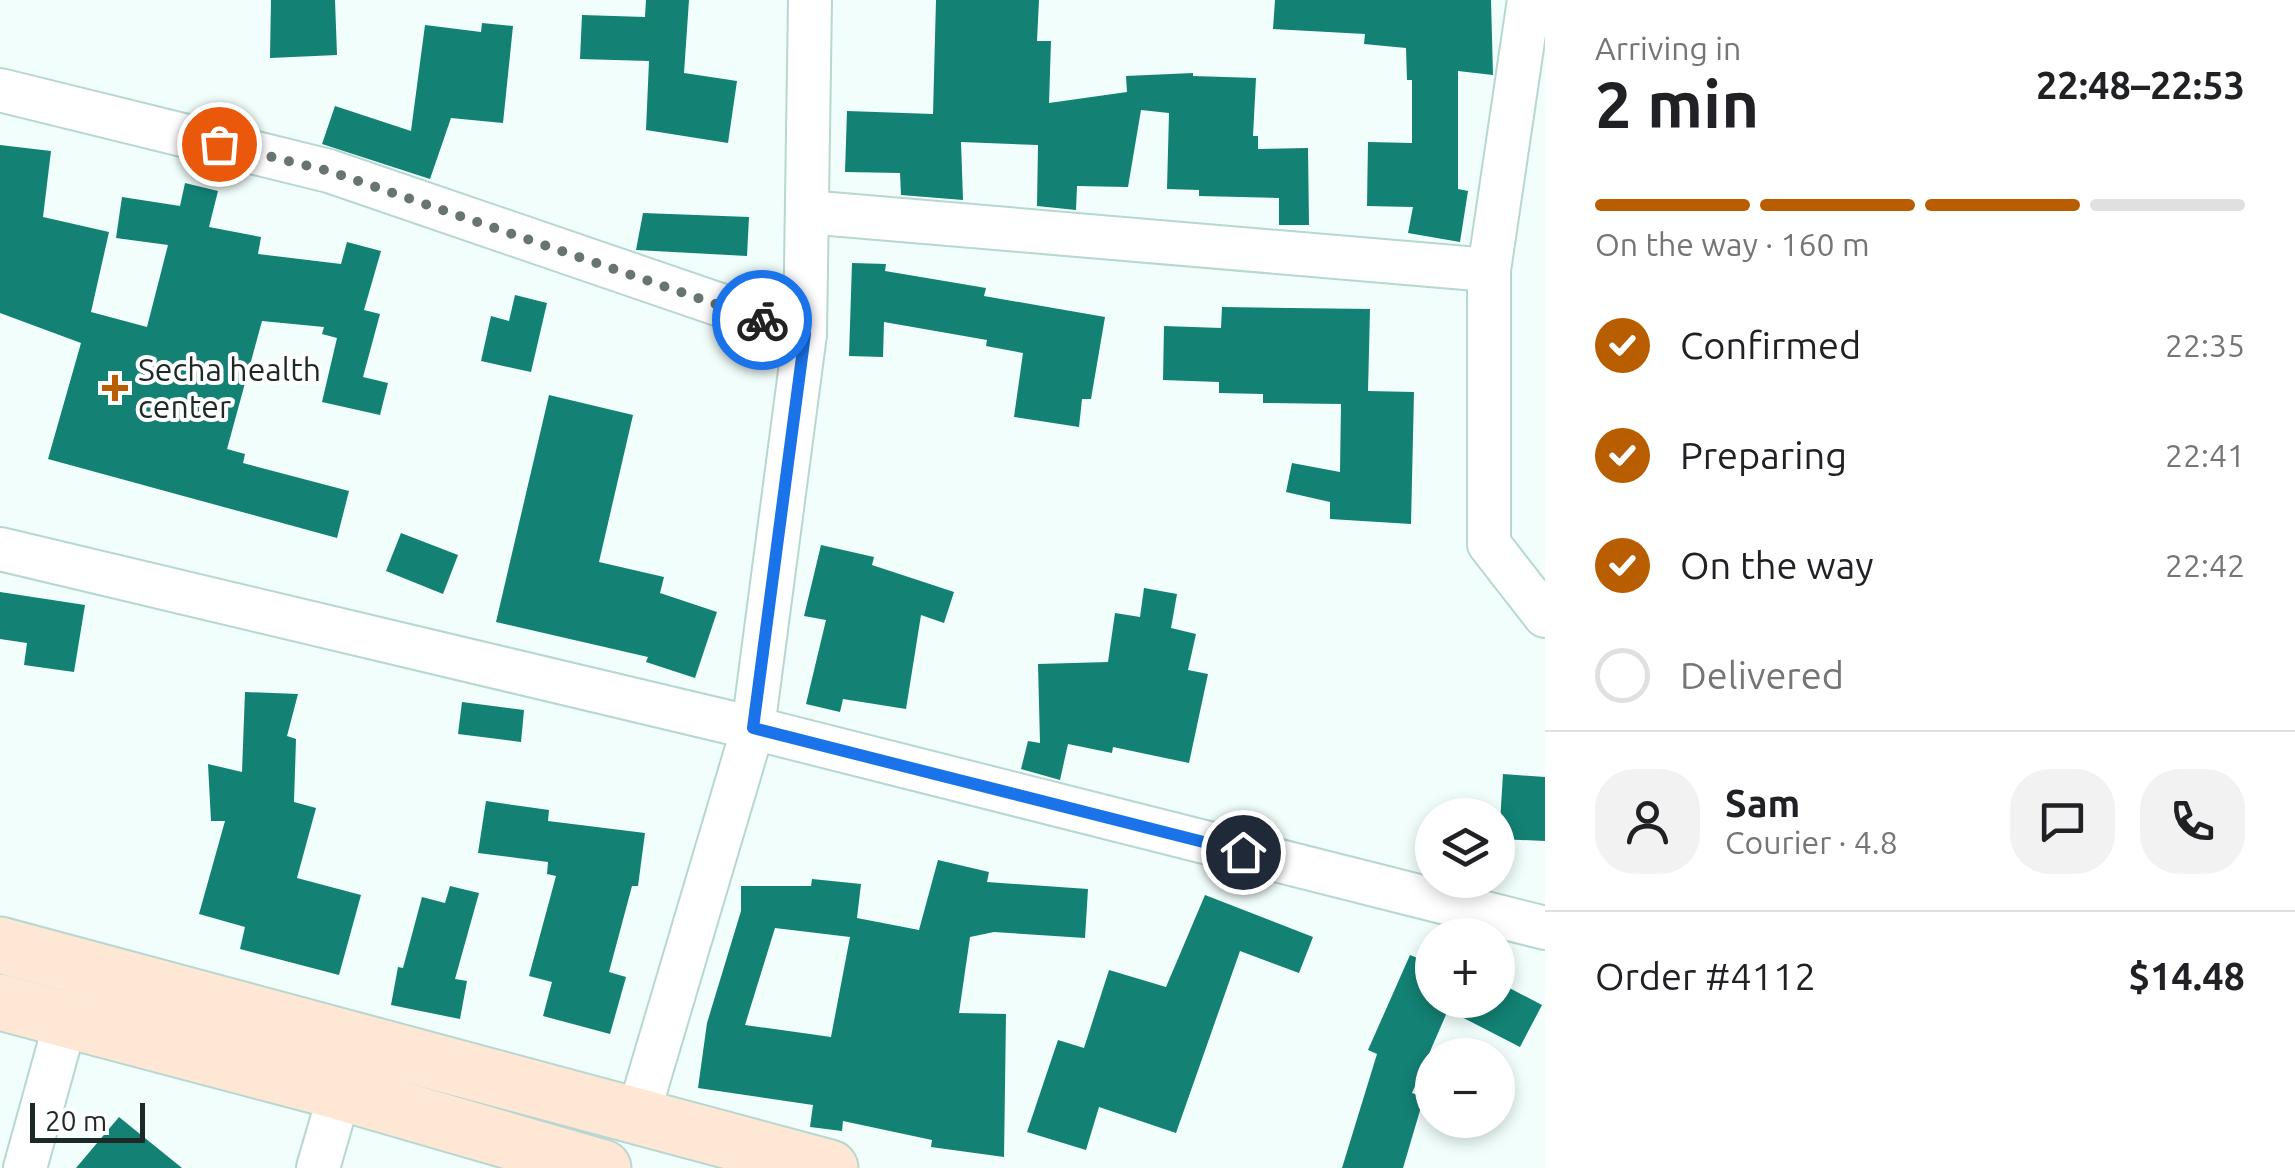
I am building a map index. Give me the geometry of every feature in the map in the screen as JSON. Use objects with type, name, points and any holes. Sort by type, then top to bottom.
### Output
[{"type":"street","points":[[638,1115],[753,728],[805,334],[810,0]]},
{"type":"street","points":[[1529,0],[1490,270],[1490,544],[1545,616]]},
{"type":"street","points":[[0,90],[329,171],[805,334]]},
{"type":"street","points":[[806,212],[1490,270]]},
{"type":"street","points":[[0,549],[753,728],[1545,928]]},
{"type":"street","points":[[0,946],[830,1168]]},
{"type":"street","points":[[0,1002],[340,1092],[602,1168]]},
{"type":"street","points":[[25,1168],[66,1020]]},
{"type":"street","points":[[318,1168],[340,1092]]},
{"type":"building","points":[[271,0],[335,0],[337,55],[270,58]]},
{"type":"building","points":[[646,0],[689,0],[684,73],[737,81],[728,143],[646,130],[649,61],[580,59],[582,15],[645,17]]},
{"type":"building","points":[[936,0],[1039,0],[1037,41],[1051,41],[1049,103],[1127,92],[1126,76],[1193,73],[1256,78],[1253,136],[1258,136],[1258,149],[1308,148],[1309,225],[1279,225],[1279,198],[1199,196],[1199,190],[1167,189],[1169,113],[1141,110],[1128,187],[1077,186],[1076,210],[1037,206],[1038,145],[961,142],[963,200],[901,195],[900,173],[845,172],[847,111],[933,114]]},
{"type":"building","points":[[1275,0],[1491,0],[1493,75],[1458,71],[1458,189],[1468,191],[1460,242],[1408,233],[1413,207],[1367,206],[1368,142],[1412,143],[1412,80],[1407,80],[1406,48],[1364,44],[1365,34],[1273,29]]},
{"type":"building","points":[[482,23],[513,26],[503,123],[451,118],[430,179],[322,144],[335,106],[411,131],[425,25],[481,32]]},
{"type":"building","points":[[0,145],[51,151],[43,217],[109,232],[91,312],[147,327],[168,245],[116,238],[122,197],[180,206],[185,183],[218,191],[209,227],[261,237],[258,254],[341,264],[347,242],[381,251],[364,310],[380,314],[363,377],[388,383],[380,415],[322,402],[337,338],[322,334],[324,327],[262,321],[227,449],[245,454],[243,463],[349,491],[337,538],[48,459],[81,343],[0,313]]},
{"type":"building","points":[[643,213],[749,217],[747,256],[636,250]]},
{"type":"building","points":[[852,263],[886,264],[885,271],[986,288],[984,296],[1105,317],[1091,399],[1082,399],[1079,427],[1014,417],[1023,353],[986,346],[987,340],[884,322],[883,357],[849,356]]},
{"type":"building","points":[[515,295],[547,303],[531,372],[481,361],[491,316],[509,321]]},
{"type":"building","points":[[1222,307],[1370,309],[1368,391],[1414,392],[1411,524],[1330,519],[1330,502],[1286,492],[1292,463],[1340,472],[1341,404],[1263,403],[1263,394],[1219,393],[1219,382],[1163,380],[1164,326],[1221,328]]},
{"type":"building","points":[[549,395],[633,415],[599,562],[664,577],[660,593],[717,612],[695,678],[646,662],[648,657],[496,622]]},
{"type":"building","points":[[401,533],[458,555],[443,594],[386,571]]},
{"type":"building","points":[[821,545],[874,557],[872,565],[954,592],[944,623],[921,615],[906,709],[843,699],[840,712],[806,704],[826,620],[804,616]]},
{"type":"building","points":[[1144,588],[1177,594],[1171,628],[1196,634],[1188,670],[1208,674],[1189,763],[1113,747],[1112,753],[1068,744],[1060,780],[1021,769],[1028,741],[1040,743],[1038,664],[1108,662],[1115,613],[1140,617]]},
{"type":"building","points":[[0,592],[85,605],[74,672],[24,665],[27,643],[0,639]]},
{"type":"building","points":[[245,692],[298,694],[287,736],[296,739],[294,802],[316,808],[297,878],[361,895],[339,975],[240,949],[245,927],[199,914],[225,821],[211,821],[208,764],[242,772]]},
{"type":"building","points":[[462,702],[524,710],[521,742],[458,734]]},
{"type":"building","points":[[1503,774],[1545,777],[1545,841],[1515,840],[1515,798],[1502,798]]},
{"type":"building","points":[[486,801],[549,810],[548,821],[645,833],[638,886],[632,886],[609,972],[626,977],[610,1034],[543,1016],[552,982],[529,976],[556,876],[547,874],[548,862],[478,853]]},
{"type":"building","points":[[938,860],[989,872],[987,882],[1088,889],[1085,938],[994,932],[970,937],[959,1013],[1006,1014],[1004,1157],[931,1147],[932,1140],[843,1121],[842,1131],[810,1127],[813,1105],[698,1088],[707,1023],[741,911],[741,886],[811,886],[812,879],[861,884],[857,918],[919,930]],"holes":[[[775,928],[850,937],[831,1037],[745,1025]]]},
{"type":"building","points":[[450,886],[479,893],[455,979],[467,981],[460,1019],[391,1005],[398,967],[403,968],[422,897],[445,903]]},
{"type":"building","points":[[1205,895],[1313,937],[1299,973],[1240,951],[1176,1133],[1099,1107],[1086,1150],[1027,1132],[1058,1040],[1084,1048],[1109,970],[1166,987]]},
{"type":"building","points":[[1410,955],[1415,957],[1415,1018],[1445,1018],[1436,1038],[1415,1038],[1412,1093],[1415,1127],[1403,1168],[1342,1168],[1377,1054],[1368,1050]]},
{"type":"building","points":[[1515,991],[1542,1005],[1520,1047],[1515,1044],[1515,1038],[1502,1038],[1464,1018],[1515,1018]]},
{"type":"building","points":[[119,1117],[182,1168],[76,1168]]},
{"type":"way so far","points":[[219,144],[329,171],[762,320]]},
{"type":"place","name":"Secha health center","points":[[115,388]]},
{"type":"route","points":[[762,320],[805,334],[753,728],[1243,852]]}]
